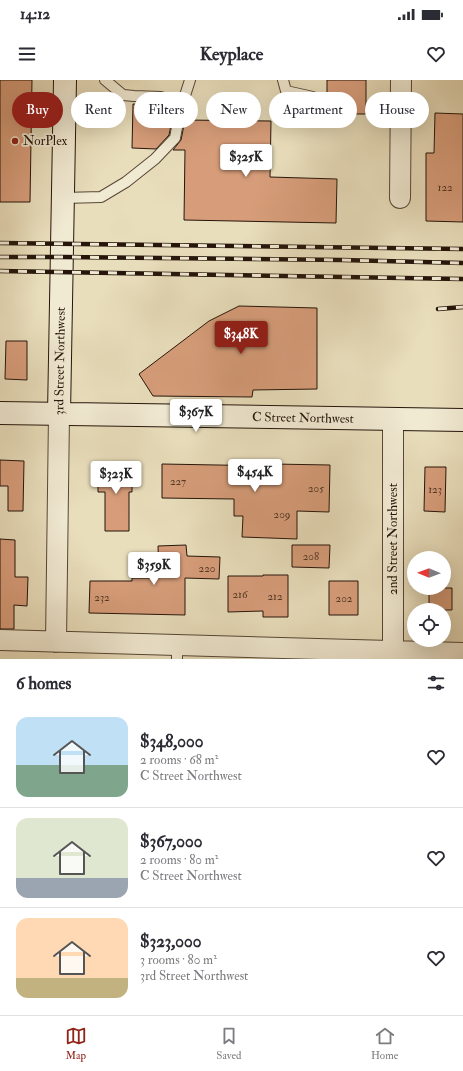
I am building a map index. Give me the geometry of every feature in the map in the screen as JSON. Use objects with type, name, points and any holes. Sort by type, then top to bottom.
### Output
[{"type":"street","name":"3rd Street Northwest","points":[[56,642],[65,80]]},
{"type":"street","points":[[400,198],[401,80]]},
{"type":"street","name":"C Street Northwest","points":[[0,413],[463,420]]},
{"type":"street","name":"2nd Street Northwest","points":[[393,419],[394,655]]},
{"type":"street","points":[[0,640],[56,642],[177,652],[394,655],[463,653]]},
{"type":"lane","points":[[105,80],[123,95],[134,95]]},
{"type":"lane","points":[[186,92],[190,80]]},
{"type":"lane","points":[[283,80],[286,91],[290,92]]},
{"type":"lane","points":[[63,198],[101,197],[126,182],[155,159],[174,138],[176,128]]},
{"type":"building","name":"NorPlex","points":[[0,80],[32,80],[32,92],[12,92],[12,128],[31,128],[30,202],[0,202]]},
{"type":"building","points":[[327,80],[366,80],[365,114],[357,114],[357,92],[327,92]]},
{"type":"building","points":[[133,104],[134,128],[170,128],[169,135],[156,149],[132,148]]},
{"type":"building","points":[[435,113],[463,114],[463,222],[426,221],[426,153],[434,153]]},
{"type":"building","points":[[198,120],[206,120],[206,128],[261,128],[261,121],[269,121],[269,128],[271,128],[270,177],[337,179],[336,223],[184,220],[185,150],[173,150],[181,140],[183,128],[198,128]]},
{"type":"building","points":[[239,306],[317,308],[317,389],[253,390],[252,397],[153,396],[139,374],[209,321]]},
{"type":"building","points":[[6,341],[27,341],[27,380],[5,379]]},
{"type":"building","points":[[0,460],[24,461],[23,511],[8,511],[8,486],[0,486]]},
{"type":"building","points":[[162,464],[273,466],[273,464],[330,465],[329,512],[297,511],[297,539],[242,537],[243,516],[234,516],[234,499],[162,498]]},
{"type":"building","points":[[98,465],[132,466],[132,492],[129,492],[129,531],[105,531],[105,492],[98,492]]},
{"type":"building","points":[[425,467],[446,467],[445,512],[424,511]]},
{"type":"building","points":[[0,539],[15,540],[15,577],[28,577],[27,606],[14,605],[14,629],[0,629]]},
{"type":"building","points":[[186,545],[187,556],[220,557],[219,579],[185,578],[185,615],[89,613],[90,581],[132,581],[132,578],[159,578],[158,546]]},
{"type":"building","points":[[292,545],[330,545],[329,568],[292,567]]},
{"type":"building","points":[[288,575],[288,617],[263,617],[263,611],[228,612],[228,576]]},
{"type":"building","points":[[329,581],[358,581],[358,615],[329,615]]},
{"type":"building","points":[[452,588],[452,610],[451,603],[429,603],[429,595],[451,595]]},
{"type":"railway","points":[[0,243],[463,249]]},
{"type":"railway","points":[[0,257],[342,260],[463,263]]},
{"type":"railway","points":[[0,271],[463,279]]},
{"type":"railway","points":[[438,309],[463,307]]},
{"type":"place","name":"NorPlex","points":[[15,141]]}]
